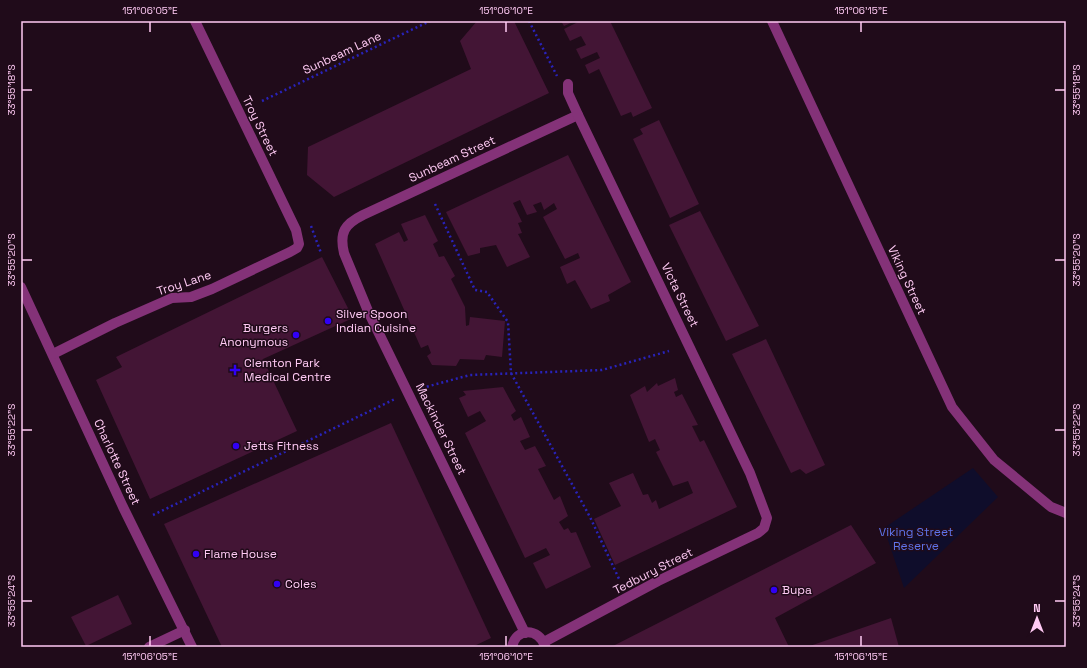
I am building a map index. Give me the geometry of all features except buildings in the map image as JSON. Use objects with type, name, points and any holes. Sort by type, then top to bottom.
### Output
[{"type":"street","name":"Troy Street","points":[[195,21],[296,230],[299,244]]},
{"type":"street","name":"Viking Street","points":[[772,21],[952,407],[994,460],[1051,507],[1066,513]]},
{"type":"street","name":"Victa Street","points":[[568,84],[568,93],[578,115],[750,473],[767,518]]},
{"type":"street","name":"Sunbeam Street","points":[[342,234],[350,223],[363,214],[578,115]]},
{"type":"street","name":"Mackinder Street","points":[[342,234],[344,253],[365,304],[525,633]]},
{"type":"street","name":"Troy Lane","points":[[53,354],[115,323],[172,298],[191,297],[212,289],[290,252],[299,244]]},
{"type":"street","name":"Charlotte Street","points":[[21,287],[123,507],[185,630],[192,647]]},
{"type":"street","name":"Tedbury Street","points":[[544,644],[658,581],[758,533],[764,528],[767,518]]},
{"type":"street","points":[[149,647],[185,630]]},
{"type":"street","points":[[512,647],[515,638],[525,633],[536,634],[544,644]]},
{"type":"path","name":"Sunbeam Lane","points":[[262,101],[430,21]]},
{"type":"path","points":[[529,21],[559,80]]},
{"type":"path","points":[[435,204],[475,290],[487,292],[508,322],[511,373],[590,517],[620,581]]},
{"type":"path","points":[[310,223],[321,253]]},
{"type":"path","points":[[153,515],[409,392],[470,375],[602,370],[669,351]]},
{"type":"green space","name":"Viking Street Reserve","points":[[973,468],[998,497],[904,588],[884,528]]},
{"type":"place","name":"Silver Spoon Indian Cuisine","points":[[328,321]]},
{"type":"place","name":"Burgers Anonymous","points":[[296,335]]},
{"type":"place","name":"Clemton Park Medical Centre","points":[[235,370]]},
{"type":"place","name":"Jetts Fitness","points":[[236,446]]},
{"type":"place","name":"Flame House","points":[[196,554]]},
{"type":"place","name":"Coles","points":[[277,584]]},
{"type":"place","name":"Bupa","points":[[774,590]]}]
